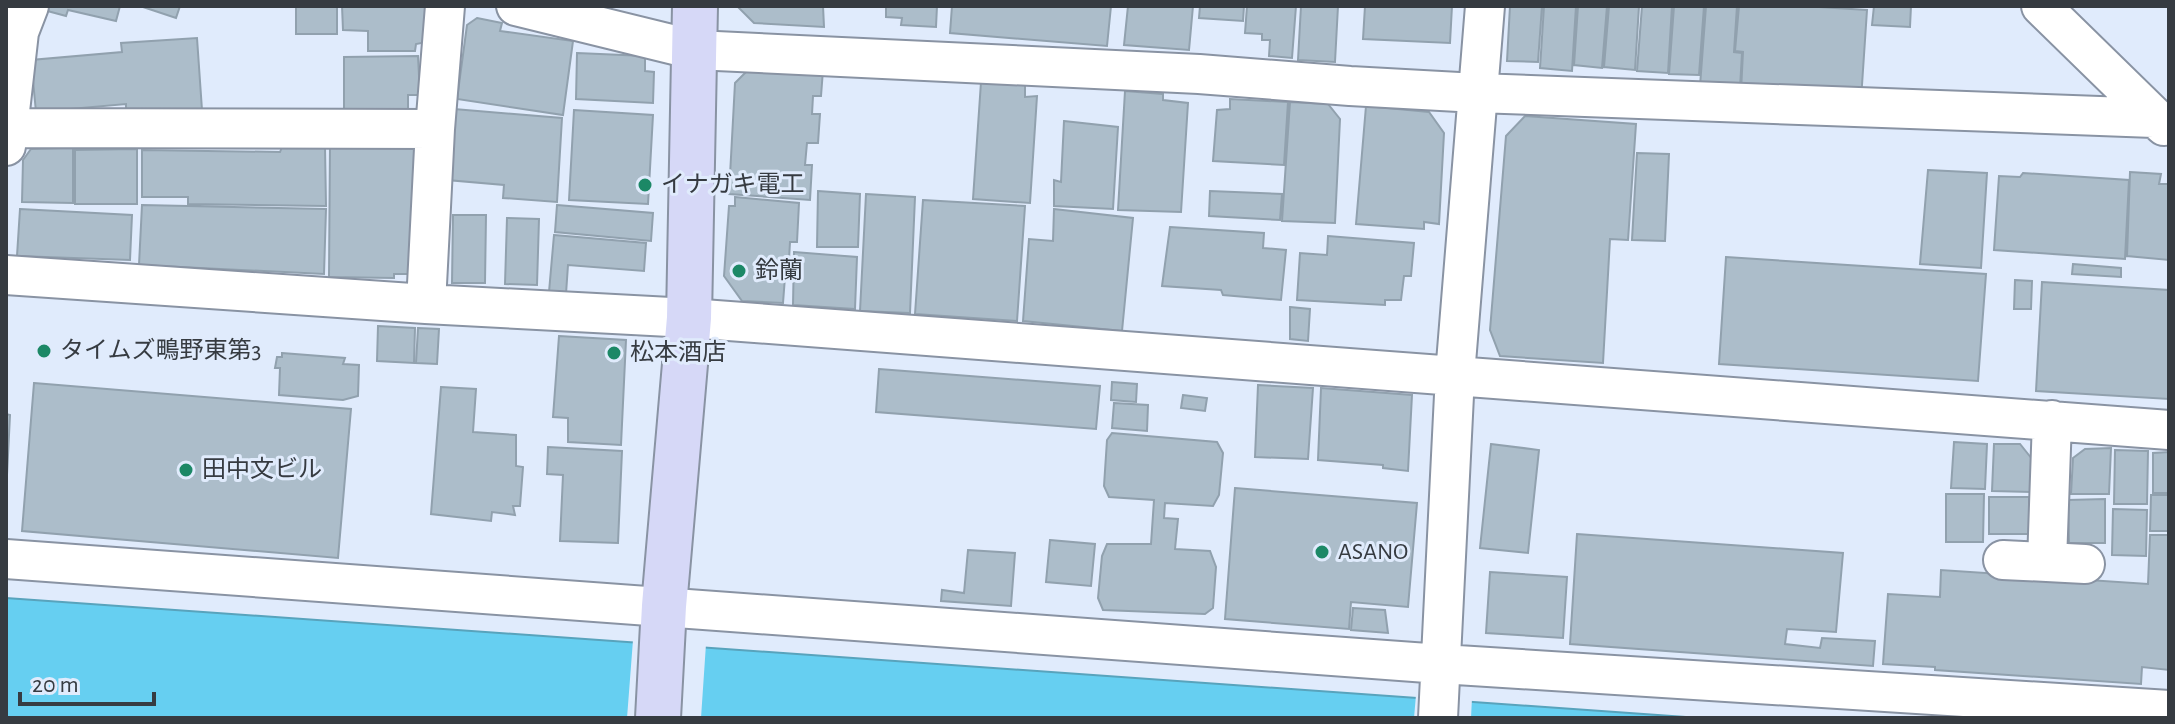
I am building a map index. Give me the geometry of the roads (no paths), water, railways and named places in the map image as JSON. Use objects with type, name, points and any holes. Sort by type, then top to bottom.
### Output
[{"type":"street","points":[[29,6],[19,32],[7,137],[435,129]]},
{"type":"street","points":[[426,304],[445,6]]},
{"type":"street","points":[[516,6],[695,50],[1199,74],[1477,93],[2161,124]]},
{"type":"street","points":[[658,718],[689,318],[695,6]]},
{"type":"street","points":[[1440,693],[1455,375],[1485,6]]},
{"type":"street","points":[[2041,6],[2161,124]]},
{"type":"street","points":[[6,275],[426,304],[689,318],[2169,430]]},
{"type":"street","points":[[2047,562],[2052,420]]},
{"type":"street","points":[[6,559],[663,624],[1440,693],[2169,710]]},
{"type":"street","points":[[2003,560],[2085,564]]},
{"type":"water","points":[[6,598],[1700,718],[6,718]]},
{"type":"place","name":"イナガキ電工","points":[[645,185]]},
{"type":"place","name":"鈴蘭","points":[[739,271]]},
{"type":"place","name":"タイムズ鴫野東第3","points":[[44,351]]},
{"type":"place","name":"松本酒店","points":[[614,353]]},
{"type":"place","name":"田中文ビル","points":[[186,470]]},
{"type":"place","name":"ASANO","points":[[1322,552]]}]
